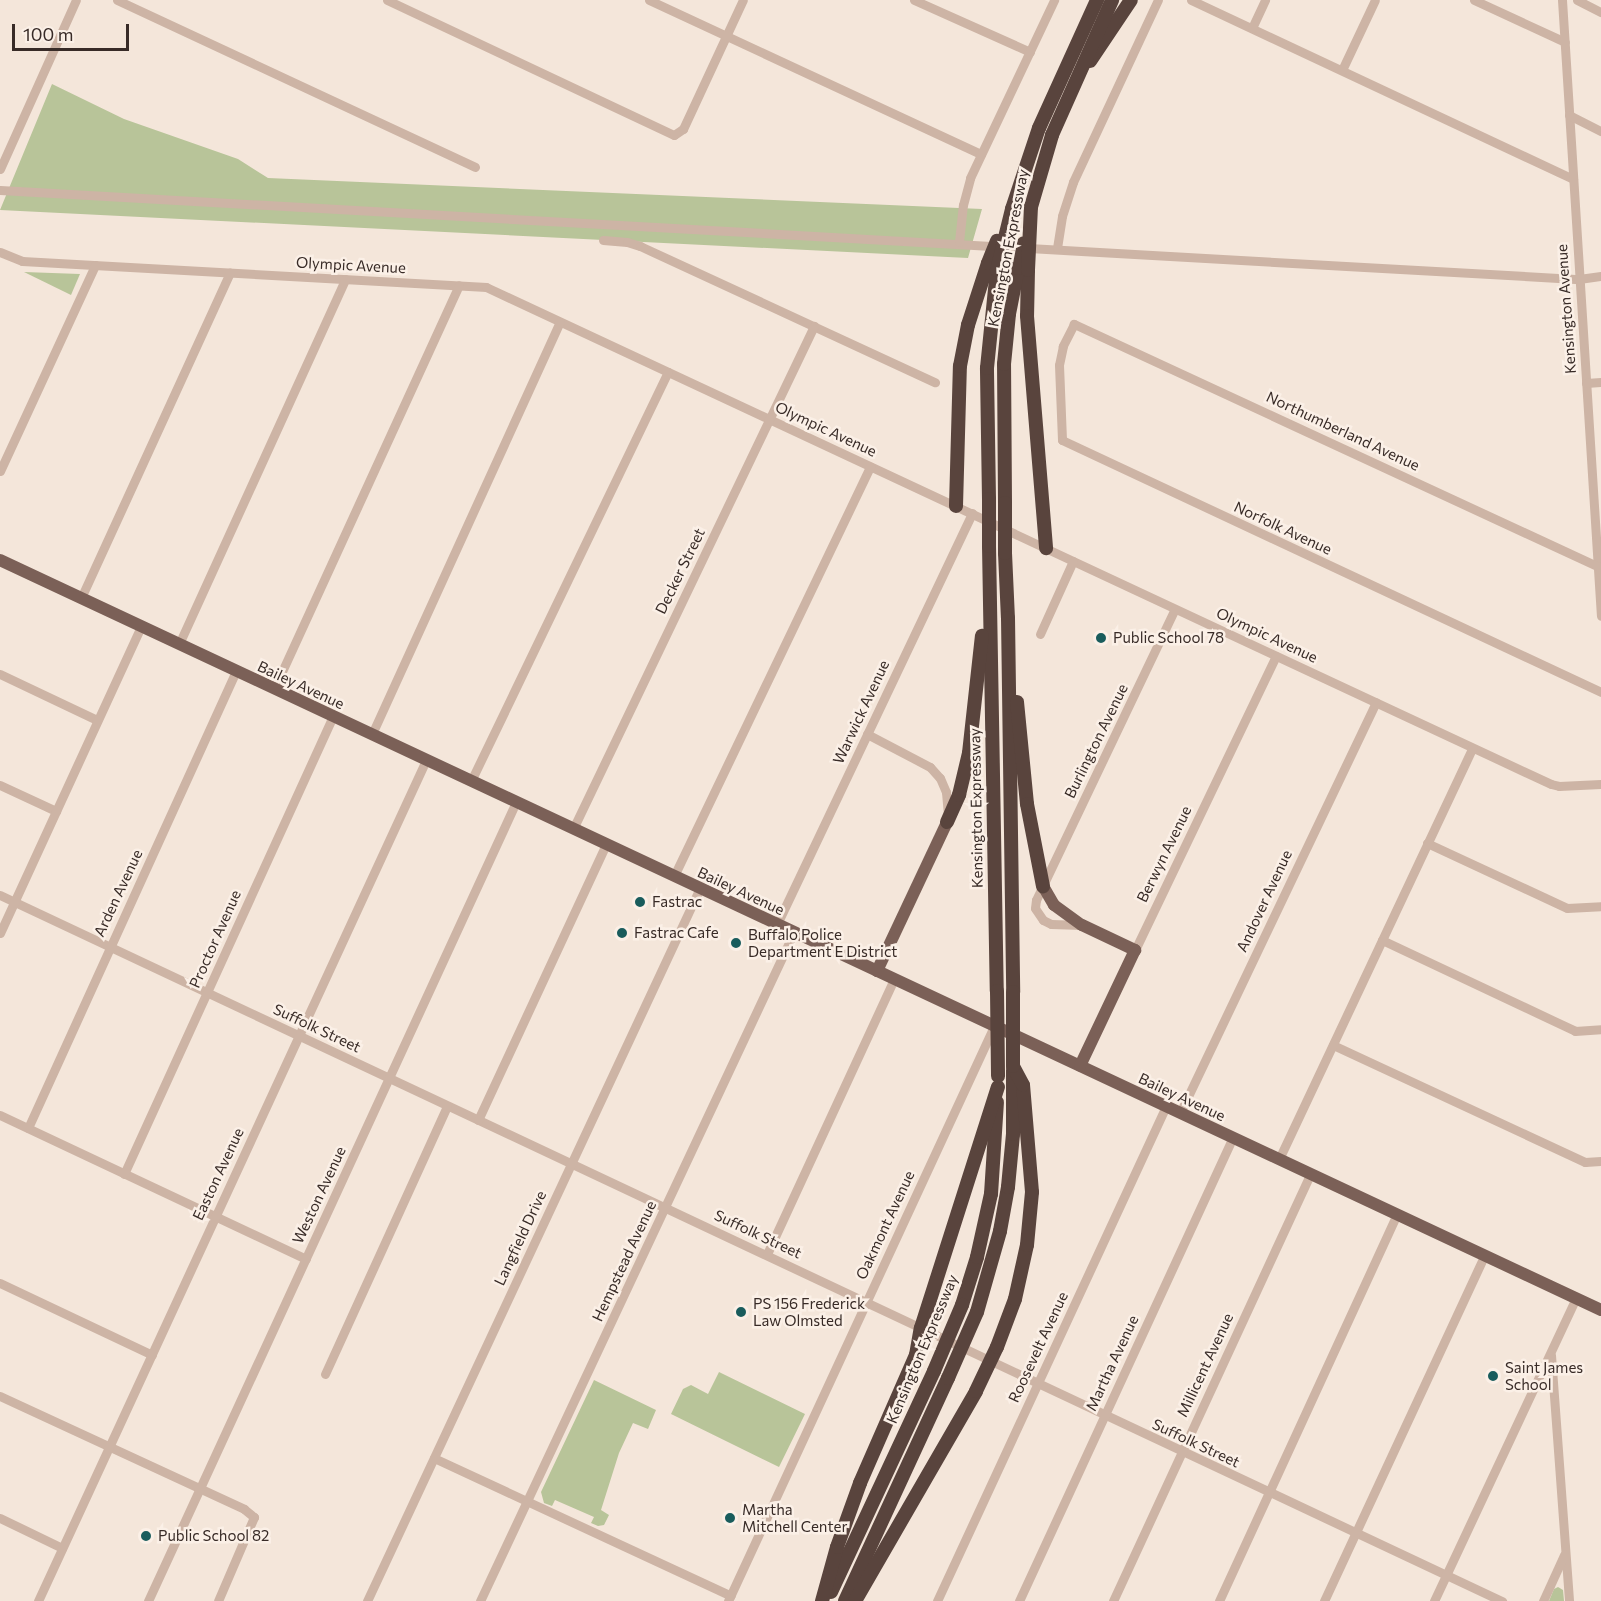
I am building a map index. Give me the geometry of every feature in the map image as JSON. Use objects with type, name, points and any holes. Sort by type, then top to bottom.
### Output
[{"type":"highway","name":"Kensington Expressway","points":[[1018,1086],[1013,1066],[1004,364],[1009,314],[1023,269],[1031,207],[1052,135],[1073,83],[1112,0]]},
{"type":"highway","points":[[1073,83],[1108,38],[1131,0]]},
{"type":"highway","name":"Kensington Expressway","points":[[827,1601],[962,1305],[977,1257],[991,1194],[998,1082],[987,368],[992,266],[1039,128],[1096,2]]},
{"type":"highway","points":[[956,506],[960,366],[968,325],[992,266]]},
{"type":"highway","points":[[1023,269],[1046,548]]},
{"type":"highway","points":[[947,822],[959,795],[969,753],[989,580]]},
{"type":"highway","points":[[1008,618],[1027,804],[1043,886]]},
{"type":"highway","points":[[822,1601],[850,1508],[912,1365],[921,1328],[998,1082]]},
{"type":"highway","points":[[845,1601],[977,1312],[1000,1231],[1008,1186],[1018,1086]]},
{"type":"highway","points":[[855,1601],[957,1426],[990,1360],[1015,1299],[1027,1245],[1031,1168],[1018,1086]]},
{"type":"main road","name":"Bailey Avenue","points":[[0,560],[1601,1310]]},
{"type":"main road","points":[[877,971],[947,822]]},
{"type":"main road","name":"Burlington Avenue","points":[[1043,886],[1054,905],[1082,925],[1135,950]]},
{"type":"main road","name":"Berwyn Avenue","points":[[1080,1066],[1135,950]]},
{"type":"street","points":[[0,169],[76,0]]},
{"type":"street","points":[[117,0],[476,168]]},
{"type":"street","points":[[387,0],[671,134],[680,132],[743,0]]},
{"type":"street","points":[[649,0],[981,154]]},
{"type":"street","points":[[914,0],[1029,52]]},
{"type":"street","points":[[959,242],[963,205],[981,154],[1054,0]]},
{"type":"street","points":[[1057,248],[1065,203],[1158,0]]},
{"type":"street","points":[[1191,0],[1574,178]]},
{"type":"street","points":[[1252,28],[1265,0]]},
{"type":"street","points":[[1342,70],[1375,0]]},
{"type":"street","points":[[1474,0],[1565,42]]},
{"type":"street","name":"Kensington Avenue","points":[[1562,0],[1586,383],[1598,502],[1601,616]]},
{"type":"street","points":[[1577,0],[1601,12]]},
{"type":"street","points":[[1569,116],[1601,131]]},
{"type":"street","points":[[0,190],[959,242],[1579,279],[1601,276]]},
{"type":"street","points":[[603,240],[627,242],[640,246],[935,382]]},
{"type":"street","name":"Olympic Avenue","points":[[0,252],[22,261],[459,285],[490,289],[1472,748],[1556,785],[1601,784]]},
{"type":"street","points":[[0,471],[95,265]]},
{"type":"street","points":[[81,598],[230,273]]},
{"type":"street","points":[[179,644],[345,279]]},
{"type":"street","points":[[274,689],[459,285]]},
{"type":"street","points":[[372,734],[560,322]]},
{"type":"street","name":"Northumberland Avenue","points":[[1074,324],[1599,567]]},
{"type":"street","name":"Norfolk Avenue","points":[[1074,324],[1064,346],[1059,366],[1062,440],[1601,692]]},
{"type":"street","name":"Decker Street","points":[[573,829],[814,326]]},
{"type":"street","points":[[471,781],[668,372]]},
{"type":"street","points":[[1586,383],[1601,382]]},
{"type":"street","points":[[675,876],[870,466]]},
{"type":"street","name":"Warwick Avenue","points":[[777,924],[972,513]]},
{"type":"street","points":[[1040,634],[1073,561]]},
{"type":"street","name":"Burlington Avenue","points":[[1082,925],[1051,924],[1043,920],[1035,908],[1043,886],[1175,609]]},
{"type":"street","points":[[0,933],[141,626]]},
{"type":"street","name":"Berwyn Avenue","points":[[1135,950],[1276,656]]},
{"type":"street","name":"Arden Avenue","points":[[28,1128],[236,671]]},
{"type":"street","points":[[0,674],[98,720]]},
{"type":"street","name":"Andover Avenue","points":[[1180,1113],[1376,702]]},
{"type":"street","name":"Proctor Avenue","points":[[124,1174],[333,716]]},
{"type":"street","points":[[867,734],[918,758],[940,778],[946,792],[947,822]]},
{"type":"street","points":[[1279,1160],[1472,748]]},
{"type":"street","name":"Easton Avenue","points":[[38,1601],[426,760]]},
{"type":"street","points":[[0,784],[56,811]]},
{"type":"street","name":"Weston Avenue","points":[[148,1601],[516,802]]},
{"type":"street","points":[[1427,843],[1567,908],[1601,906]]},
{"type":"street","points":[[478,1120],[606,844]]},
{"type":"street","name":"Langfield Drive","points":[[367,1601],[700,888]]},
{"type":"street","name":"Suffolk Street","points":[[0,895],[767,1254],[1268,1493],[1502,1601]]},
{"type":"street","name":"Hempstead Avenue","points":[[480,1601],[794,932]]},
{"type":"street","points":[[1382,940],[1575,1030],[1601,1029]]},
{"type":"street","points":[[767,1254],[894,979]]},
{"type":"street","name":"Oakmont Avenue","points":[[730,1598],[994,1026]]},
{"type":"street","points":[[1333,1045],[1585,1162],[1601,1161]]},
{"type":"street","points":[[325,1374],[447,1106]]},
{"type":"street","name":"Roosevelt Avenue","points":[[937,1601],[1166,1106]]},
{"type":"street","points":[[0,1115],[306,1259]]},
{"type":"street","name":"Martha Avenue","points":[[1019,1601],[1233,1137]]},
{"type":"street","name":"Millicent Avenue","points":[[1113,1601],[1310,1174]]},
{"type":"street","points":[[1219,1601],[1397,1214]]},
{"type":"street","points":[[1324,1601],[1484,1256]]},
{"type":"street","points":[[0,1283],[152,1355]]},
{"type":"street","points":[[1434,1601],[1576,1298]]},
{"type":"street","points":[[1551,1352],[1569,1601]]},
{"type":"street","points":[[0,1396],[200,1488],[254,1517],[218,1601]]},
{"type":"street","points":[[434,1458],[730,1598]]},
{"type":"street","points":[[0,1518],[62,1548]]},
{"type":"street","points":[[1543,1601],[1565,1553]]},
{"type":"green space","points":[[52,84],[124,119],[238,159],[268,178],[982,209],[968,258],[0,210]]},
{"type":"green space","points":[[24,272],[80,274],[71,295]]},
{"type":"green space","points":[[719,1372],[805,1414],[779,1467],[671,1414],[683,1389],[691,1385],[708,1394]]},
{"type":"green space","points":[[594,1380],[656,1410],[648,1429],[633,1423],[619,1453],[601,1510],[609,1515],[604,1525],[598,1526],[591,1523],[594,1517],[555,1500],[552,1506],[544,1503],[541,1492]]},
{"type":"green space","points":[[1558,1587],[1563,1590],[1564,1601],[1549,1601],[1554,1589]]},
{"type":"place","name":"Public School 78","points":[[1101,638]]},
{"type":"place","name":"Fastrac","points":[[640,902]]},
{"type":"place","name":"Fastrac Cafe","points":[[622,933]]},
{"type":"place","name":"Buffalo Police Department E District","points":[[736,943]]},
{"type":"place","name":"PS 156 Frederick Law Olmsted","points":[[741,1312]]},
{"type":"place","name":"Saint James School","points":[[1493,1376]]},
{"type":"place","name":"Martha Mitchell Center","points":[[730,1518]]},
{"type":"place","name":"Public School 82","points":[[146,1536]]}]
